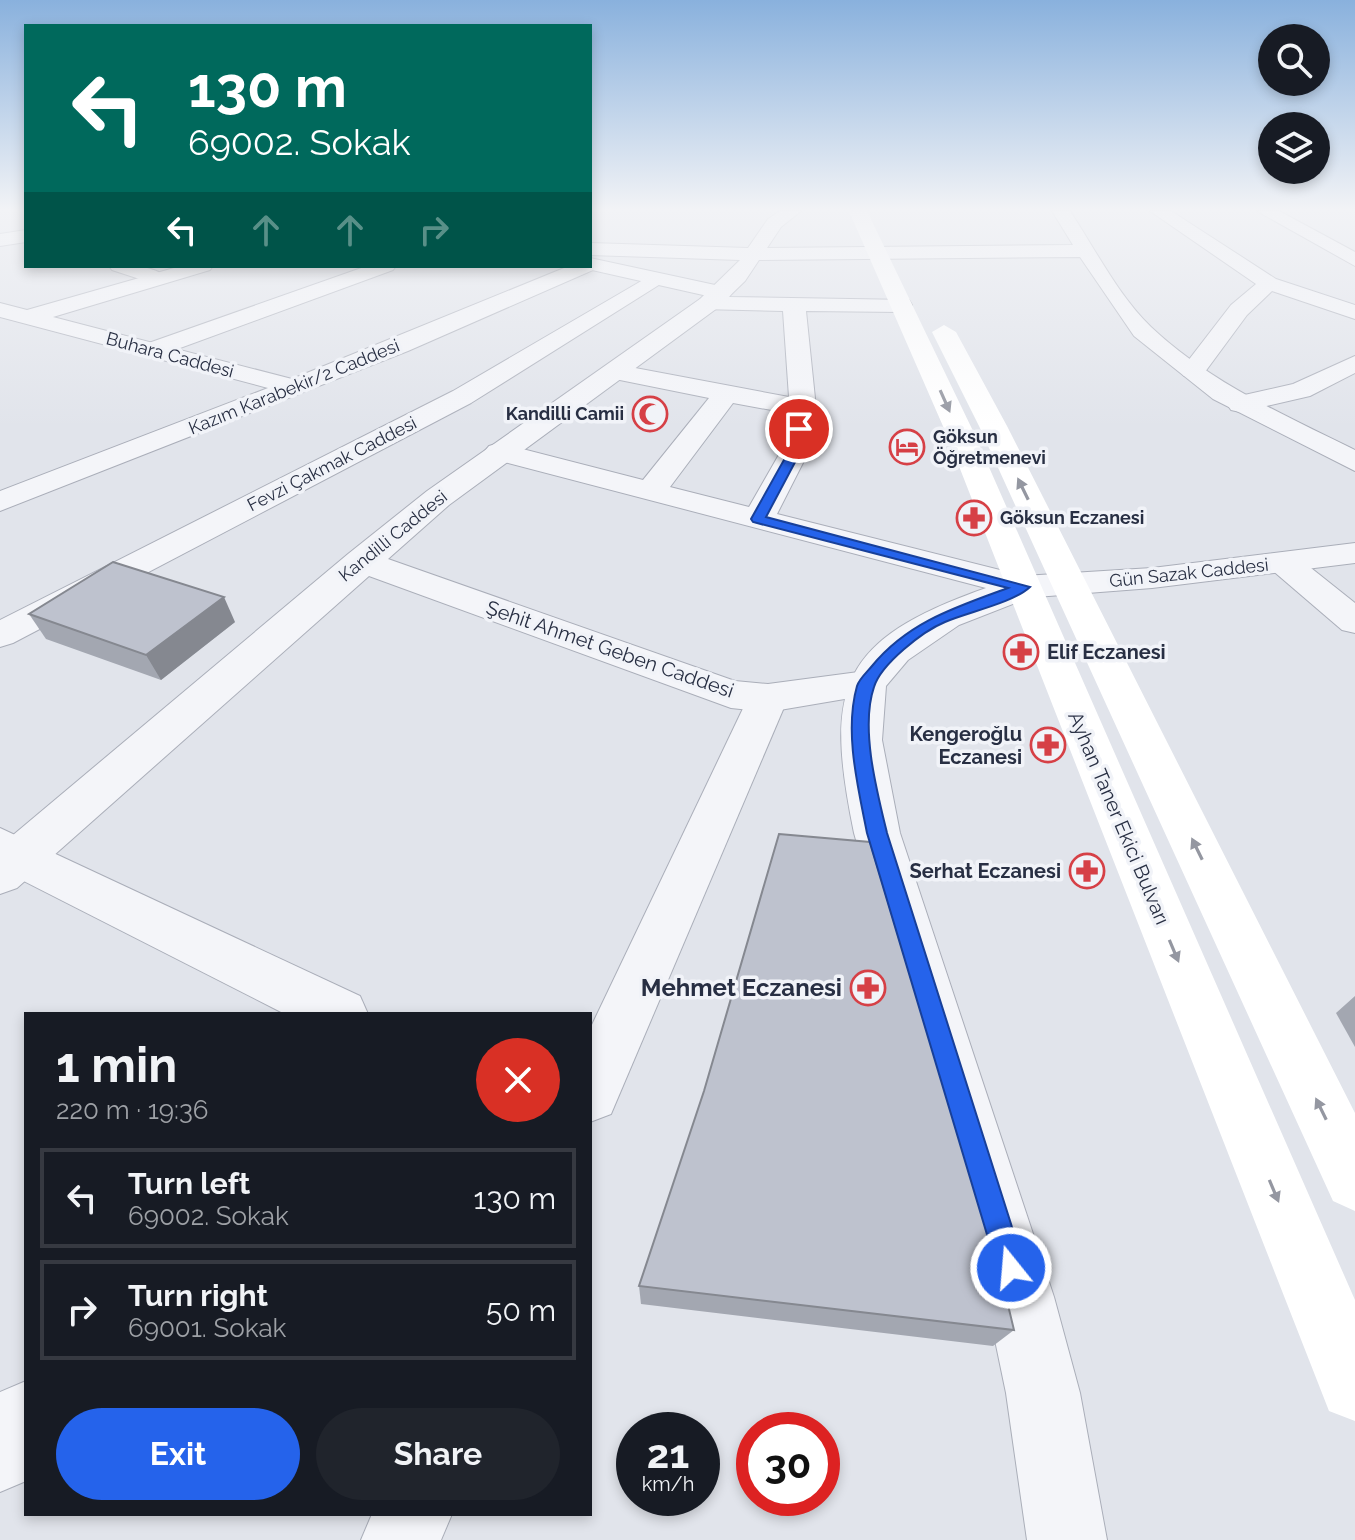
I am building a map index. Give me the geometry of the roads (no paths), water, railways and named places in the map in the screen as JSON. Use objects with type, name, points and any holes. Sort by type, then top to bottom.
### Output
[{"type":"main road","name":"Ayhan Taner Ekici Bulvarı","points":[[898,283],[901,305],[1355,1179]]},
{"type":"main road","name":"Ayhan Taner Ekici Bulvarı","points":[[909,283],[1046,586],[1355,1385]]},
{"type":"street","points":[[0,329],[29,317],[145,283]]},
{"type":"street","points":[[152,350],[339,283]]},
{"type":"street","name":"Kazım Karabekir/2 Caddesi","points":[[7,494],[294,387],[545,283]]},
{"type":"street","name":"Fevzi Çakmak Caddesi","points":[[0,635],[462,397],[649,283]]},
{"type":"street","points":[[667,283],[715,298],[794,304],[901,305]]},
{"type":"street","name":"Kandilli Caddesi","points":[[6,860],[360,561],[499,452],[614,372],[732,283]]},
{"type":"street","points":[[1108,283],[1142,331],[1193,371],[1240,404],[1355,462]]},
{"type":"street","points":[[1193,371],[1239,310],[1269,283],[1355,312]]},
{"type":"street","points":[[758,519],[795,451],[803,408],[794,304]]},
{"type":"street","name":"Buhara Caddesi","points":[[0,310],[294,387]]},
{"type":"street","points":[[1240,404],[1301,390],[1355,363]]},
{"type":"street","points":[[614,372],[803,408]]},
{"type":"street","points":[[650,492],[726,394]]},
{"type":"street","points":[[499,452],[758,519],[1046,586]]},
{"type":"street","name":"Gün Sazak Caddesi","points":[[1046,586],[1284,563],[1355,553]]},
{"type":"street","name":"Şehit Ahmet Geben Caddesi","points":[[360,561],[731,694],[768,698],[866,684]]},
{"type":"street","points":[[1284,563],[1355,622]]},
{"type":"street","points":[[1046,586],[935,620],[896,647],[866,684],[861,719],[865,776],[877,833],[1020,1297],[1043,1393],[1067,1540]]},
{"type":"street","points":[[592,1089],[768,698]]},
{"type":"street","points":[[6,860],[327,1012]]},
{"type":"street","points":[[0,1454],[24,1421]]},
{"type":"street","points":[[401,1540],[411,1516]]},
{"type":"place","name":"Kandilli Camii","points":[[650,414]]},
{"type":"place","name":"Göksun Öğretmenevi","points":[[907,447]]},
{"type":"place","name":"Göksun Eczanesi","points":[[974,518]]},
{"type":"place","name":"Elif Eczanesi","points":[[1021,652]]},
{"type":"place","name":"Kengeroğlu Eczanesi","points":[[1048,745]]},
{"type":"place","name":"Serhat Eczanesi","points":[[1087,871]]},
{"type":"place","name":"Mehmet Eczanesi","points":[[868,988]]}]
